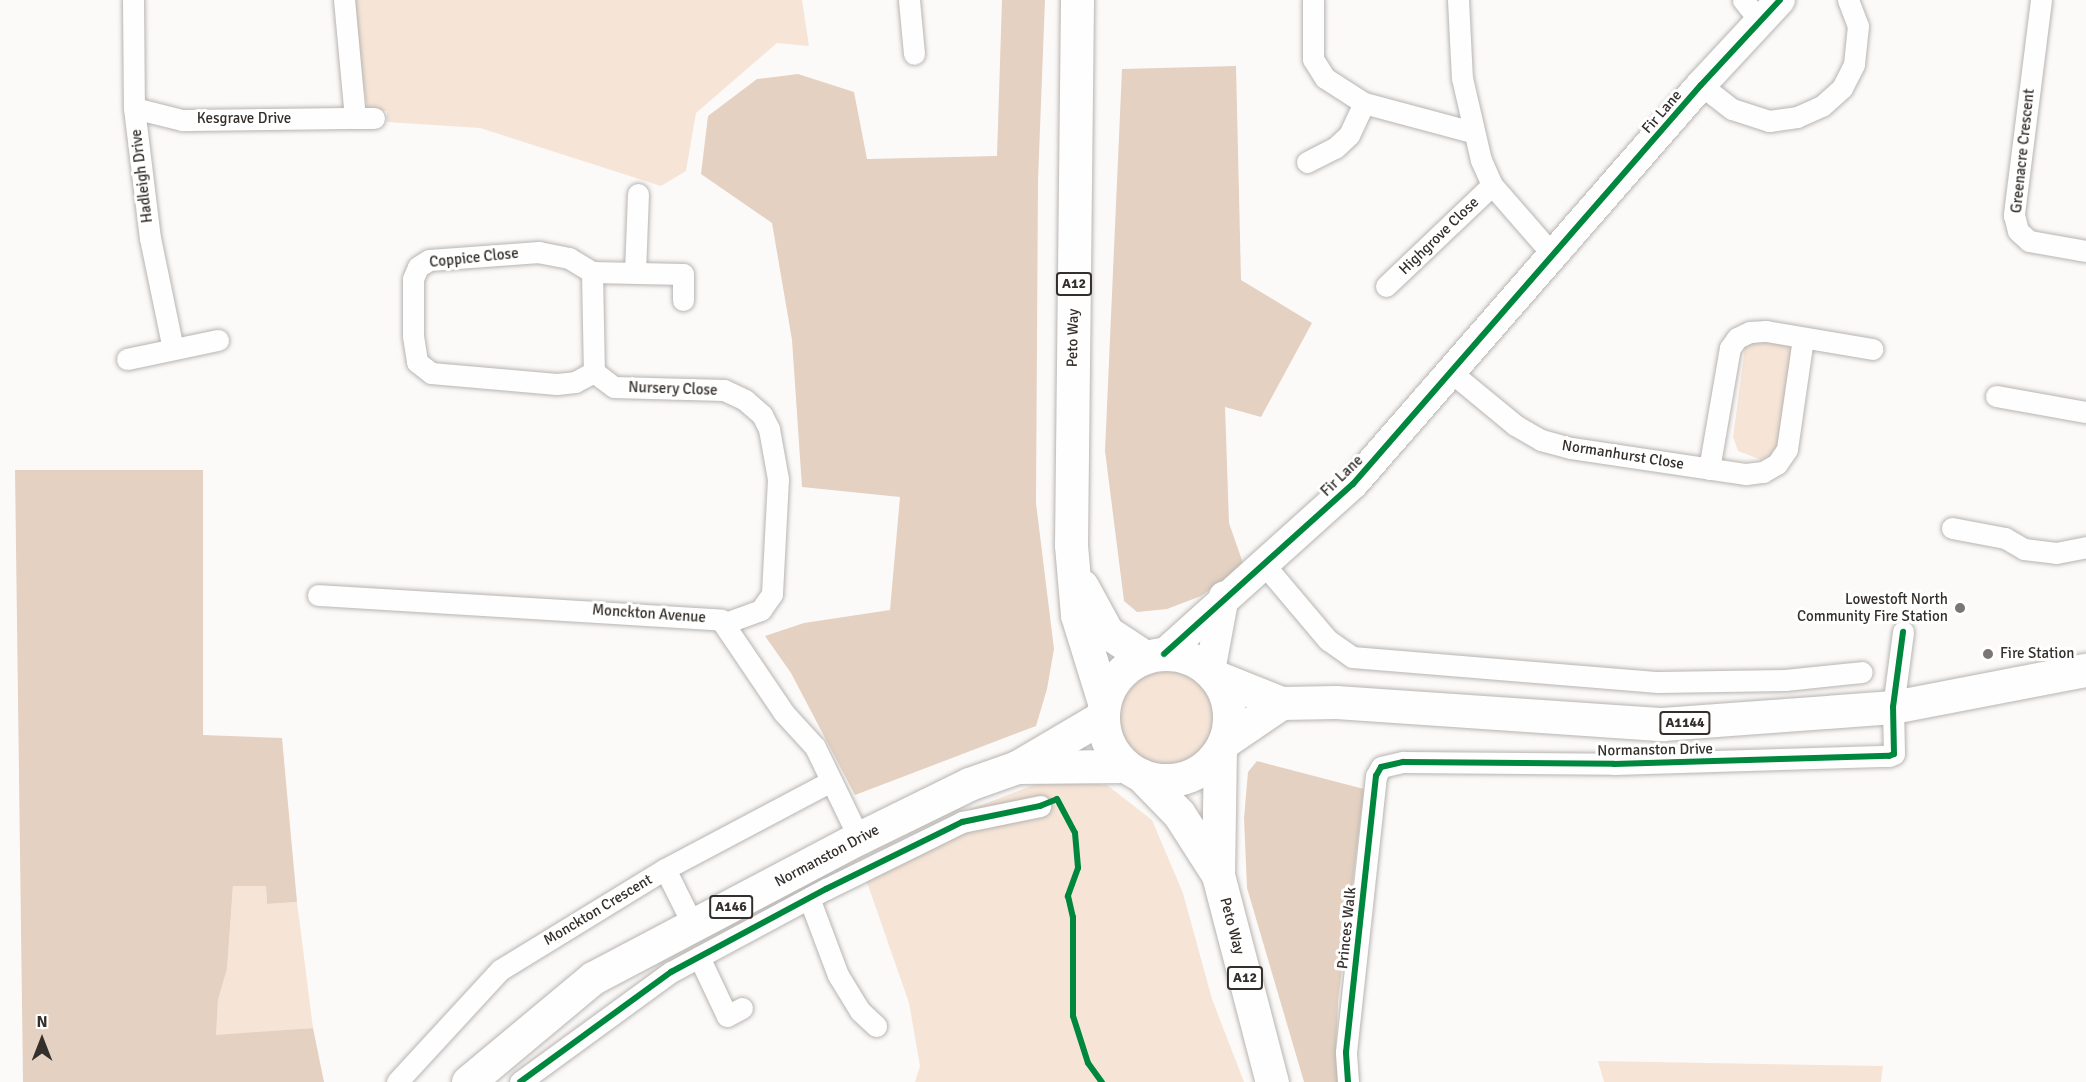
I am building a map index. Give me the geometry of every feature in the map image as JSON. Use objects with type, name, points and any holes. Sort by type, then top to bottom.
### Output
[{"type":"main road","name":"Peto Way","points":[[1077,0],[1073,569],[1077,615],[1103,710]]},
{"type":"main road","name":"Peto Way","points":[[1073,569],[1107,632],[1155,655]]},
{"type":"main road","points":[[1222,746],[1228,708],[1212,674],[1181,655],[1155,655],[1119,675],[1103,710],[1109,744],[1133,771],[1158,780],[1194,774],[1222,746],[1281,703]]},
{"type":"main road","name":"Normanston Drive","points":[[1212,674],[1281,703],[1336,702],[1611,723],[1704,723],[1893,707],[2086,670]]},
{"type":"main road","name":"Normanston Drive","points":[[468,1082],[593,978],[640,954],[697,942],[859,838],[969,784],[1017,767],[1103,710]]},
{"type":"main road","name":"Peto Way","points":[[1222,746],[1218,875],[1272,1082]]},
{"type":"main road","name":"Normanston Drive","points":[[1017,767],[1133,771]]},
{"type":"main road","name":"Peto Way","points":[[1133,771],[1179,814],[1218,875]]},
{"type":"street","name":"Hadleigh Drive","points":[[133,0],[134,108],[150,238],[173,349]]},
{"type":"street","name":"Kesgrave Drive","points":[[134,108],[182,120],[364,118],[344,0]]},
{"type":"street","points":[[909,0],[914,54]]},
{"type":"street","points":[[1313,0],[1313,59],[1318,71],[1364,103],[1472,132]]},
{"type":"street","name":"Highgrove Close","points":[[1458,0],[1462,78],[1472,132],[1492,185],[1554,256]]},
{"type":"street","name":"Fir Lane","points":[[1155,655],[1353,484],[1701,85],[1752,11],[1780,0]]},
{"type":"street","name":"Fir Lane","points":[[1701,85],[1732,109],[1769,121],[1797,117],[1822,106],[1842,88],[1854,64],[1858,26],[1848,0]]},
{"type":"street","name":"Greenacre Crescent","points":[[2041,0],[2014,215],[2018,231],[2029,241],[2086,251]]},
{"type":"street","points":[[1307,162],[1335,148],[1349,135],[1364,103]]},
{"type":"street","name":"Highgrove Close","points":[[1386,286],[1492,185]]},
{"type":"street","points":[[635,272],[638,194]]},
{"type":"street","name":"Coppice Close","points":[[592,272],[569,258],[539,252],[429,260],[418,267],[413,279],[412,366],[431,374],[557,384],[575,382],[594,372]]},
{"type":"street","points":[[594,372],[592,272],[683,274],[683,300]]},
{"type":"street","points":[[1709,469],[1730,348],[1737,338],[1750,332],[1872,349]]},
{"type":"street","name":"Normanhurst Close","points":[[1452,373],[1515,425],[1541,440],[1570,448],[1746,474],[1763,472],[1777,464],[1787,449],[1803,338]]},
{"type":"street","points":[[128,359],[218,340]]},
{"type":"street","name":"Nursery Close","points":[[594,372],[615,387],[724,390],[745,400],[762,415],[769,429],[778,479],[772,594],[761,610],[725,623]]},
{"type":"street","points":[[1996,396],[2086,412]]},
{"type":"street","points":[[1952,528],[2006,538],[2024,549],[2056,553],[2086,547]]},
{"type":"street","points":[[1262,562],[1328,640],[1352,657],[1658,682],[1785,680],[1862,672]]},
{"type":"street","name":"Monckton Avenue","points":[[318,595],[700,617],[725,623],[784,712],[815,747],[859,838]]},
{"type":"street","points":[[1212,674],[1224,596]]},
{"type":"street","points":[[1893,707],[1903,632]]},
{"type":"street","points":[[1785,680],[1790,716]]},
{"type":"street","name":"Normanston Drive","points":[[1376,776],[1381,767],[1404,762],[1614,764],[1889,756],[1894,754],[1893,707]]},
{"type":"street","name":"Princes Walk","points":[[1348,1082],[1346,1052],[1376,776]]},
{"type":"street","name":"Monckton Crescent","points":[[397,1082],[500,969],[665,869],[831,781]]},
{"type":"street","points":[[519,1082],[656,982],[697,942],[809,898],[962,822],[1040,806]]},
{"type":"street","points":[[665,869],[727,1016],[742,1008]]},
{"type":"street","points":[[809,898],[838,975],[860,1011],[876,1026]]},
{"type":"street","points":[[640,954],[656,982]]},
{"type":"shaded area","points":[[351,0],[802,0],[809,46],[777,43],[696,113],[686,171],[661,186],[480,128],[387,122],[387,111],[368,110],[351,22]]},
{"type":"shaded area","points":[[1002,0],[1045,0],[1038,180],[1036,503],[1054,649],[1047,689],[1036,726],[855,795],[791,673],[765,636],[804,623],[890,610],[900,497],[802,487],[792,340],[772,223],[701,174],[708,116],[757,79],[798,74],[854,92],[867,159],[997,156]]},
{"type":"shaded area","points":[[1236,66],[1241,280],[1312,323],[1261,417],[1225,407],[1229,523],[1244,566],[1201,596],[1167,609],[1137,612],[1124,601],[1105,451],[1122,69]]},
{"type":"shaded area","points":[[1750,341],[1785,341],[1793,355],[1781,445],[1770,457],[1762,460],[1738,451],[1733,437],[1745,347]]},
{"type":"shaded area","points":[[15,470],[203,470],[203,735],[282,738],[297,902],[267,904],[266,886],[233,886],[227,969],[218,1000],[216,1035],[313,1028],[324,1082],[23,1082]]},
{"type":"shaded area","points":[[1166,671],[1184,674],[1199,685],[1210,700],[1213,718],[1210,736],[1199,751],[1184,762],[1166,765],[1148,762],[1133,751],[1122,736],[1119,718],[1122,700],[1133,685],[1148,674]]},
{"type":"shaded area","points":[[1257,761],[1364,789],[1338,1002],[1336,1047],[1341,1082],[1304,1082],[1247,888],[1244,818],[1248,772]]},
{"type":"shaded area","points":[[1052,778],[1107,785],[1152,820],[1183,893],[1212,999],[1244,1082],[915,1082],[920,1066],[909,1003],[862,868],[963,812]]},
{"type":"shaded area","points":[[233,886],[266,886],[267,904],[297,902],[313,1028],[215,1036],[218,1000],[227,969]]},
{"type":"shaded area","points":[[1598,1061],[1883,1066],[1881,1082],[1604,1082]]},
{"type":"cycle path","points":[[1164,654],[1353,484],[1701,85],[1780,0]]},
{"type":"cycle path","points":[[1348,1082],[1346,1052],[1376,776],[1381,767],[1403,762],[1614,764],[1889,756],[1894,754],[1893,707],[1903,632]]},
{"type":"cycle path","points":[[520,1082],[671,972],[826,889],[962,822],[1040,806],[1057,799],[1075,833],[1078,868],[1068,896],[1073,917],[1073,1016],[1088,1063],[1102,1082]]},
{"type":"place","name":"Lowestoft North Community Fire Station","points":[[1960,608]]},
{"type":"place","name":"Fire Station","points":[[1988,654]]}]
